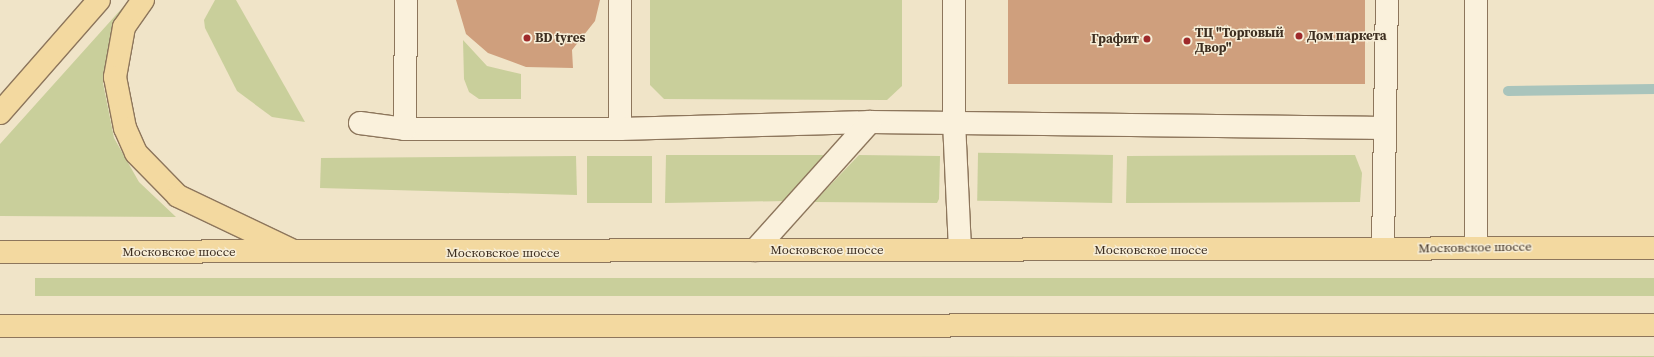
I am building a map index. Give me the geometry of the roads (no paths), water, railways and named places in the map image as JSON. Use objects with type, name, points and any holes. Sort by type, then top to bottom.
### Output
[{"type":"main road","points":[[0,113],[100,0]]},
{"type":"main road","points":[[143,0],[124,27],[115,77],[125,128],[136,153],[178,196],[295,252]]},
{"type":"main road","name":"Московское шоссе","points":[[0,252],[1383,249],[1476,247],[1654,248]]},
{"type":"main road","points":[[0,326],[1654,325]]},
{"type":"lane","points":[[405,129],[406,0]]},
{"type":"lane","points":[[620,0],[620,129]]},
{"type":"lane","points":[[954,0],[954,122],[960,250]]},
{"type":"lane","points":[[1383,249],[1387,0]]},
{"type":"lane","points":[[1476,0],[1476,247]]},
{"type":"lane","points":[[360,123],[405,129],[620,129],[870,122],[1385,128]]},
{"type":"lane","points":[[755,250],[870,122]]},
{"type":"waterway","points":[[1508,91],[1654,89]]},
{"type":"place","name":"Дом паркета","points":[[1299,36]]},
{"type":"place","name":"BD tyres","points":[[527,38]]},
{"type":"place","name":"Графит","points":[[1147,39]]},
{"type":"place","name":"ТЦ \"Торговый Двор\"","points":[[1187,41]]}]
